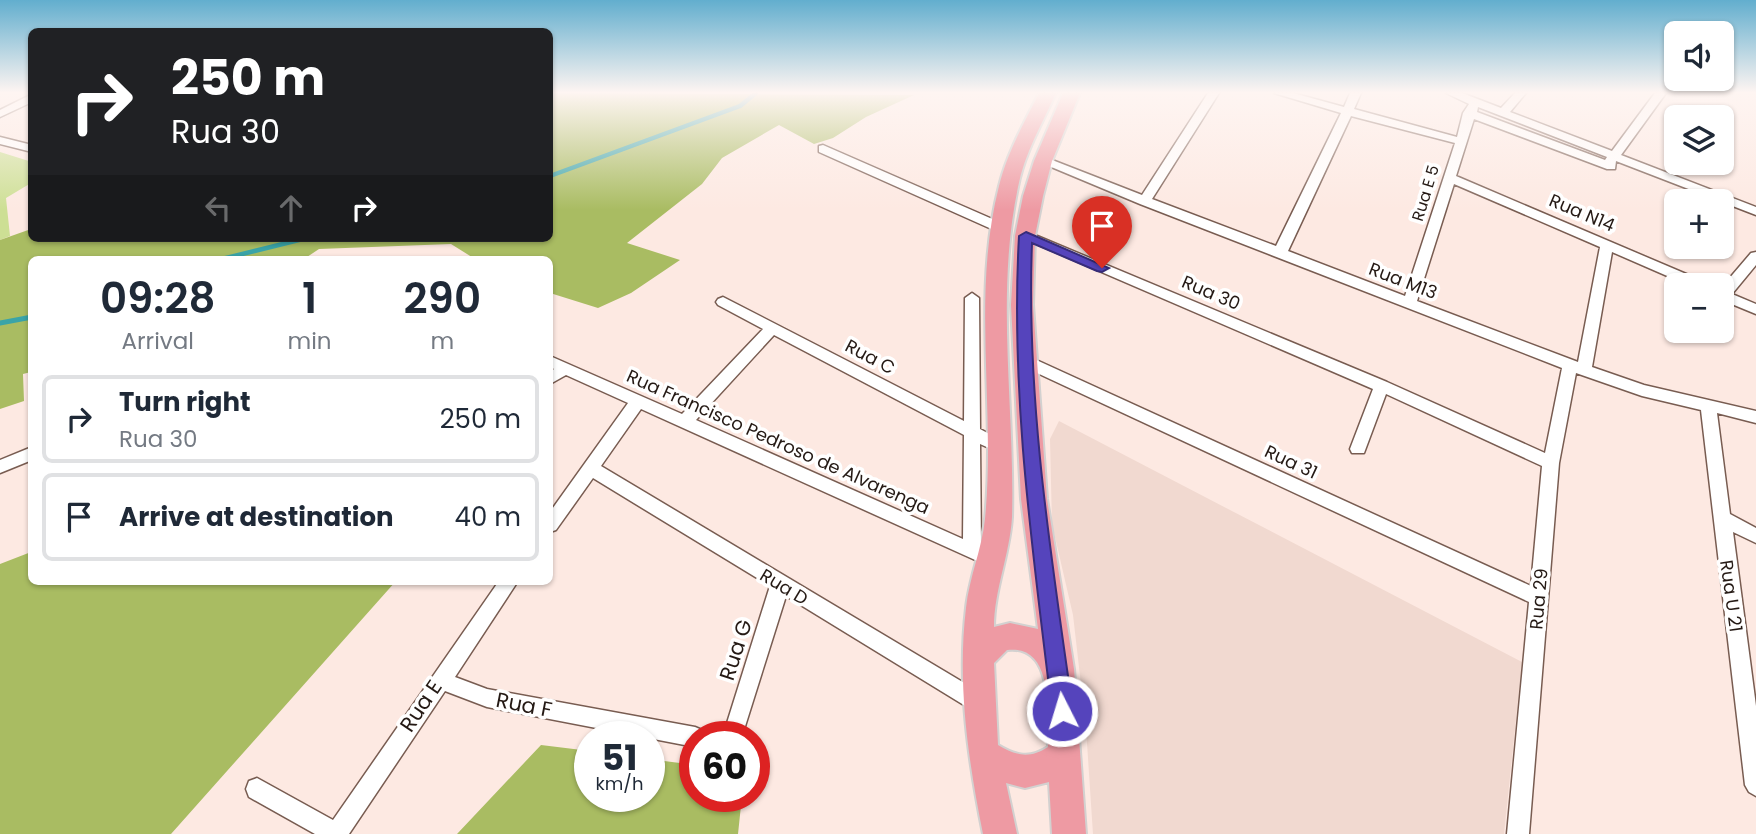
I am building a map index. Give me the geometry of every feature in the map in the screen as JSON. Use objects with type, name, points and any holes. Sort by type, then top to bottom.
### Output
[{"type":"main road","points":[[1000,834],[983,754],[979,703],[981,555],[998,521],[1000,447],[994,304],[1001,228],[1008,187],[1018,155],[1029,132]]},
{"type":"main road","points":[[1055,132],[1043,160],[1026,236],[1022,305],[1034,499],[1059,668],[1069,834]]},
{"type":"main road","points":[[978,663],[990,644],[1002,638],[1021,636],[1043,644],[1059,668]]},
{"type":"main road","points":[[983,754],[1001,766],[1024,774],[1044,770],[1066,754]]},
{"type":"street","points":[[1144,201],[1189,132]]},
{"type":"street","points":[[1280,253],[1338,132]]},
{"type":"street","points":[[1426,132],[1460,141]]},
{"type":"street","name":"Rua E 5","points":[[1409,304],[1463,132]]},
{"type":"street","points":[[1543,132],[1611,160],[1756,211]]},
{"type":"street","points":[[1548,132],[1676,189]]},
{"type":"street","points":[[1611,160],[1632,132]]},
{"type":"street","points":[[0,141],[28,148]]},
{"type":"street","points":[[823,149],[1001,228]]},
{"type":"street","name":"Rua M13","points":[[1043,160],[1577,368],[1642,390],[1756,417]]},
{"type":"street","name":"Rua N14","points":[[1448,177],[1673,273]]},
{"type":"street","points":[[1734,213],[1756,221]]},
{"type":"street","name":"Rua 30","points":[[1026,236],[1382,386],[1551,463]]},
{"type":"street","name":"Rua 29","points":[[1518,834],[1551,463],[1607,244]]},
{"type":"street","points":[[1734,282],[1756,256]]},
{"type":"street","points":[[972,298],[971,432],[981,555]]},
{"type":"street","points":[[1734,300],[1756,309]]},
{"type":"street","name":"Rua C","points":[[723,302],[1000,447]]},
{"type":"street","points":[[685,421],[772,328]]},
{"type":"street","name":"Rua 31","points":[[1027,362],[1539,598]]},
{"type":"street","name":"Rua Francisco Pedroso de Alvarenga","points":[[557,364],[981,555]]},
{"type":"street","points":[[1358,449],[1382,386]]},
{"type":"street","points":[[553,521],[638,401]]},
{"type":"street","name":"Rua U 21","points":[[1708,407],[1720,517],[1750,690],[1756,785]]},
{"type":"street","points":[[0,467],[28,455]]},
{"type":"street","name":"Rua D","points":[[590,468],[979,703]]},
{"type":"street","points":[[1720,517],[1756,536]]},
{"type":"street","name":"Rua E","points":[[336,834],[506,585]]},
{"type":"street","name":"Rua G","points":[[732,721],[780,585]]},
{"type":"street","name":"Rua F","points":[[439,680],[487,698],[679,734]]},
{"type":"street","points":[[257,789],[336,834]]},
{"type":"shaded area","points":[[1059,421],[1522,662],[1504,834],[1093,834],[1086,728],[1073,615],[1052,524],[1050,439]]},
{"type":"green space","points":[[553,132],[767,132],[722,158],[702,184],[627,243],[680,260],[631,293],[598,308],[553,294],[553,256],[470,256],[451,244],[319,249],[308,256],[28,256],[28,373],[23,374],[24,401],[0,409],[0,240],[28,230],[28,242],[553,242]]},
{"type":"green space","points":[[792,132],[843,132],[833,138],[814,144]]},
{"type":"green space","points":[[0,152],[28,161],[28,185],[6,198],[10,236],[0,240]]},
{"type":"green space","points":[[28,553],[28,585],[392,585],[171,834],[0,834],[0,564]]},
{"type":"green space","points":[[541,745],[574,749],[574,812],[665,812],[665,761],[679,763],[679,812],[740,812],[738,834],[457,834]]},
{"type":"waterway","points":[[553,175],[670,132]]},
{"type":"waterway","points":[[234,256],[291,242]]},
{"type":"waterway","points":[[0,323],[28,318]]},
{"type":"route","points":[[1062,711],[1059,668],[1034,499],[1022,305],[1026,236],[1102,268]]}]
